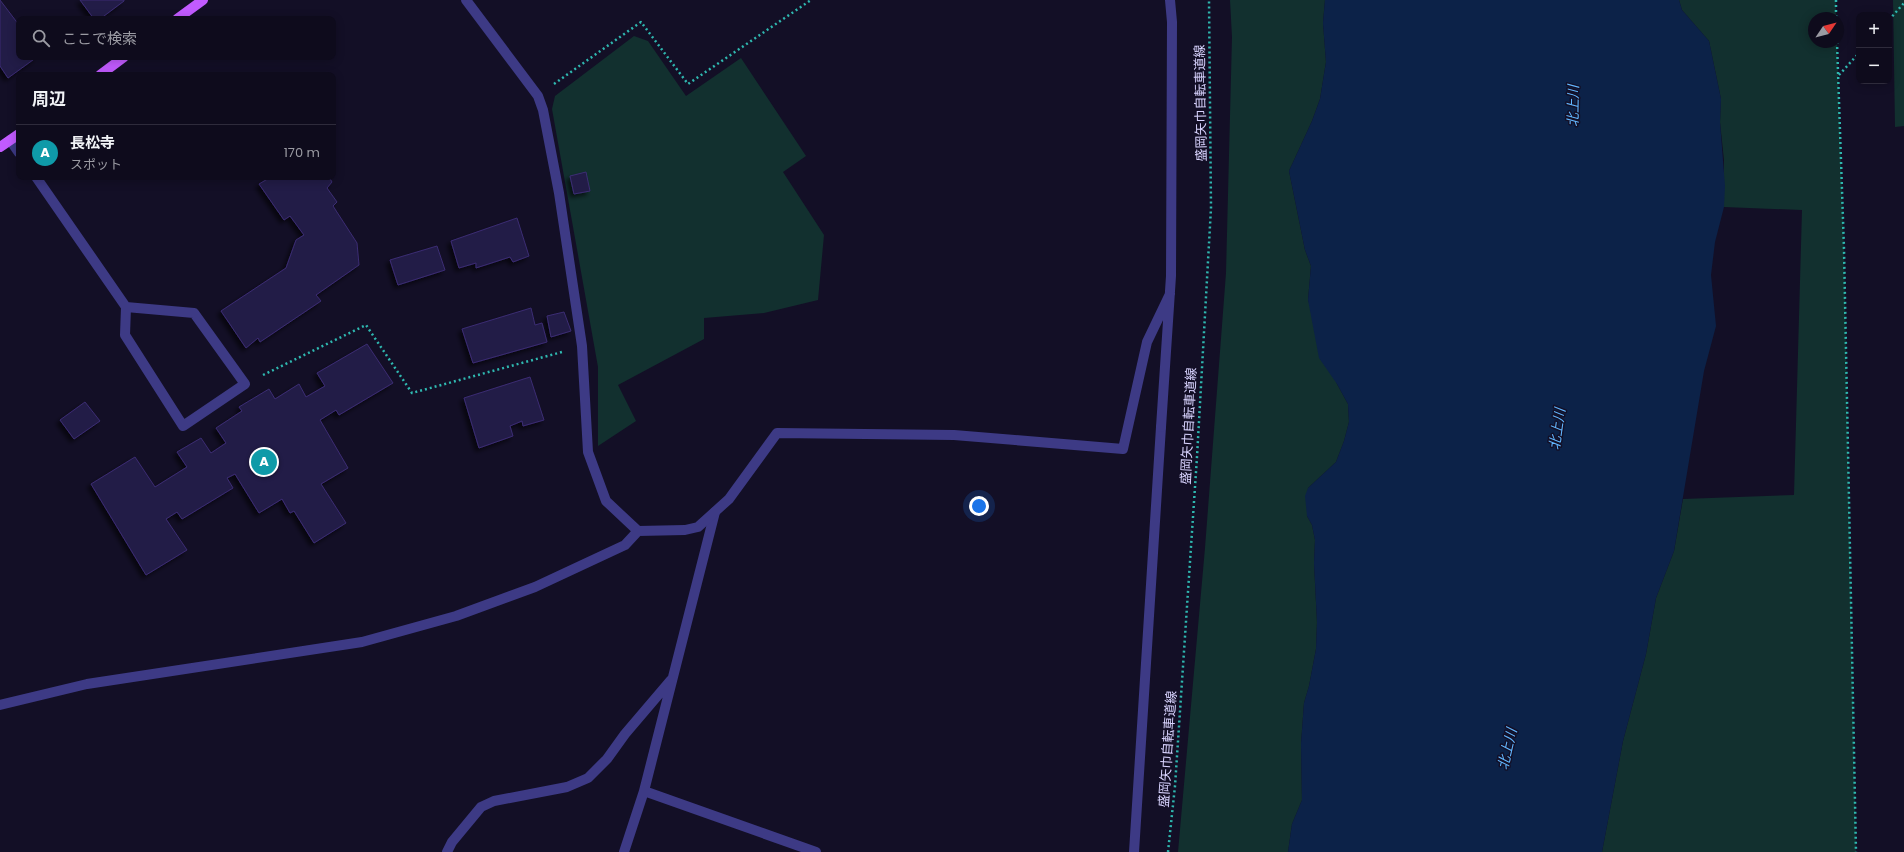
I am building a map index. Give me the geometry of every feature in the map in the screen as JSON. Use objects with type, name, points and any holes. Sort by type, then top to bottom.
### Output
[{"type":"main road","points":[[181,16],[203,0]]},
{"type":"main road","points":[[104,72],[120,60]]},
{"type":"main road","points":[[0,147],[16,136]]},
{"type":"street","points":[[466,0],[538,96],[543,110],[559,193],[582,346],[588,452],[606,501],[638,531],[685,530],[698,527],[729,499],[778,433],[954,435],[1123,449],[1147,342],[1170,294]]},
{"type":"street","points":[[1134,852],[1170,294],[1172,38],[1170,0]]},
{"type":"street","points":[[10,140],[16,148]]},
{"type":"street","points":[[38,180],[126,307],[125,335],[183,426],[245,384],[194,313],[126,307]]},
{"type":"street","points":[[624,852],[644,791],[715,512]]},
{"type":"street","points":[[0,705],[87,684],[362,642],[456,616],[534,587],[625,545],[638,531]]},
{"type":"street","points":[[447,852],[452,842],[481,807],[494,801],[567,787],[588,778],[607,759],[625,734],[672,678]]},
{"type":"street","points":[[644,791],[816,852]]},
{"type":"path","points":[[538,96],[641,22],[688,84],[811,0]]},
{"type":"path","name":"盛岡矢巾自転車道線","points":[[1168,852],[1175,786],[1211,208],[1209,0]]},
{"type":"path","points":[[1836,0],[1836,12]]},
{"type":"path","points":[[1892,17],[1904,3]]},
{"type":"path","points":[[1837,48],[1844,249],[1856,852]]},
{"type":"path","points":[[1838,75],[1856,56]]},
{"type":"path","points":[[245,384],[366,325],[412,393],[582,346]]},
{"type":"green space","points":[[1230,0],[1325,0],[1323,23],[1326,62],[1320,99],[1312,121],[1289,171],[1305,250],[1311,266],[1308,300],[1337,384],[1348,404],[1349,422],[1336,462],[1308,488],[1307,516],[1312,525],[1315,540],[1314,563],[1317,622],[1316,649],[1304,703],[1301,744],[1302,800],[1292,824],[1288,852],[1178,852],[1205,548],[1226,273],[1232,37]]},
{"type":"green space","points":[[1679,0],[1836,0],[1836,12],[1808,12],[1808,48],[1837,48],[1844,249],[1856,852],[1602,852],[1623,741],[1646,654],[1656,598],[1674,551],[1683,499],[1794,495],[1802,210],[1724,207],[1724,160],[1720,122],[1721,99],[1709,41],[1682,10]]},
{"type":"green space","points":[[1893,0],[1904,0],[1904,126],[1895,127]]},
{"type":"green space","points":[[634,36],[648,41],[686,96],[741,58],[806,156],[783,172],[824,235],[818,300],[764,313],[704,318],[704,339],[618,385],[636,421],[598,446],[598,367],[552,109],[555,96]]},
{"type":"water","name":"北上川","points":[[1325,0],[1679,0],[1682,10],[1709,41],[1721,99],[1720,122],[1725,186],[1724,207],[1715,242],[1711,275],[1716,326],[1704,371],[1674,551],[1656,598],[1646,654],[1623,741],[1602,852],[1288,852],[1292,824],[1302,800],[1301,744],[1304,703],[1316,649],[1317,622],[1314,563],[1315,540],[1312,525],[1307,516],[1305,496],[1308,488],[1336,462],[1349,422],[1348,404],[1337,384],[1319,358],[1308,300],[1311,266],[1305,250],[1289,171],[1312,121],[1320,99],[1326,62],[1323,23]]},
{"type":"building","points":[[0,0],[16,21],[16,60],[33,60],[8,78],[0,66]]},
{"type":"building","points":[[80,0],[124,0],[104,16],[92,16]]},
{"type":"building","points":[[586,172],[590,191],[574,194],[570,176]]},
{"type":"building","points":[[266,180],[331,180],[332,182],[327,188],[337,202],[333,206],[357,243],[359,265],[316,295],[321,301],[260,342],[258,338],[246,348],[221,311],[286,268],[296,240],[304,235],[290,216],[284,220],[259,184]]},
{"type":"building","points":[[517,218],[529,256],[513,262],[510,257],[476,268],[476,263],[459,268],[451,241]]},
{"type":"building","points":[[437,246],[445,270],[398,285],[390,260]]},
{"type":"building","points":[[531,308],[535,325],[542,323],[547,342],[473,363],[462,329]]},
{"type":"building","points":[[564,312],[571,331],[551,337],[547,316]]},
{"type":"building","points":[[367,344],[393,383],[339,415],[336,410],[320,420],[348,468],[321,484],[346,523],[314,543],[294,511],[290,513],[282,499],[259,513],[235,474],[227,478],[233,488],[182,519],[177,512],[166,519],[187,550],[146,575],[91,484],[135,457],[155,487],[187,467],[177,452],[201,438],[211,453],[226,443],[216,428],[242,411],[239,407],[269,389],[275,399],[299,384],[306,397],[325,386],[317,373]]},
{"type":"building","points":[[530,377],[544,420],[523,426],[522,421],[510,426],[513,436],[479,448],[464,398]]},
{"type":"building","points":[[85,402],[100,421],[74,439],[60,420]]},
{"type":"place","name":"長松寺","points":[[264,462]]}]
